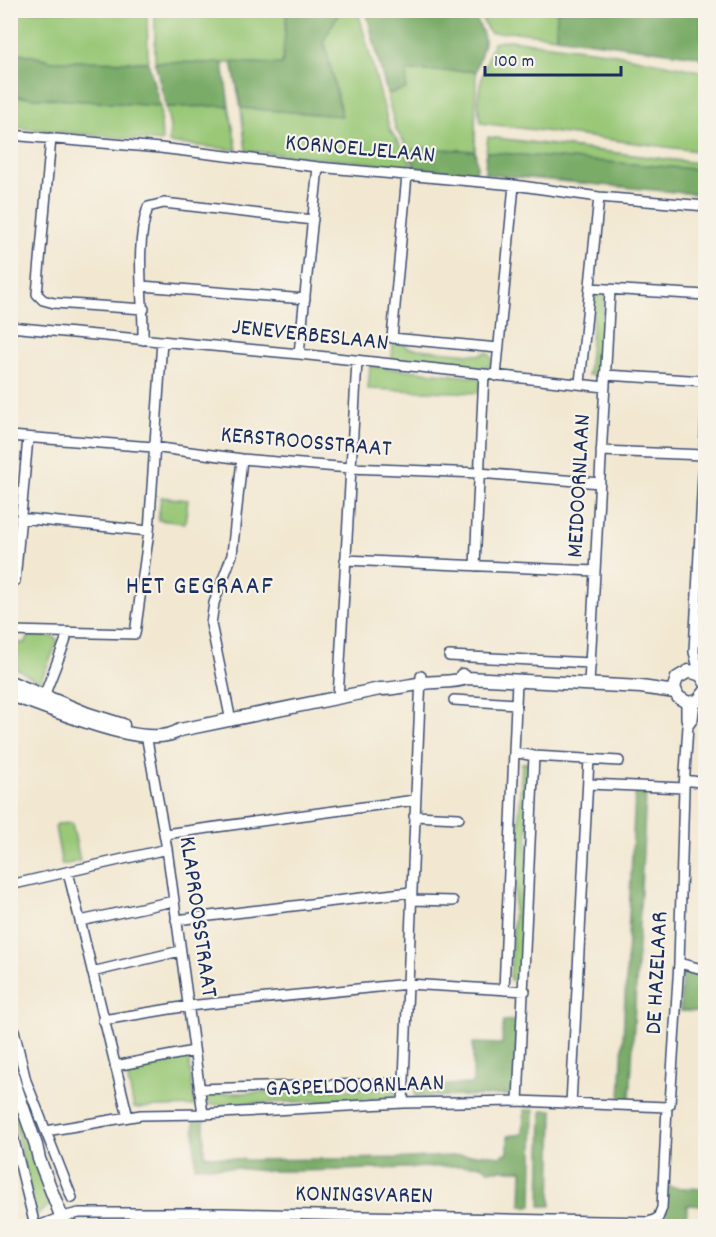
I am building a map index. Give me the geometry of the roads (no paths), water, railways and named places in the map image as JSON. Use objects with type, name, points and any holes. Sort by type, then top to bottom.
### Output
[{"type":"street","name":"KORNOELJELAAN","points":[[10,135],[159,148],[318,167],[514,185],[600,197],[705,206]]},
{"type":"street","points":[[51,138],[37,294],[43,300],[144,309]]},
{"type":"street","points":[[299,354],[318,167]]},
{"type":"street","name":"JENEVERBESLAAN","points":[[407,175],[392,338],[498,348]]},
{"type":"street","points":[[496,376],[514,185]]},
{"type":"street","name":"MEIDOORNLAAN","points":[[580,383],[600,197]]},
{"type":"street","points":[[142,340],[144,309],[140,272],[145,216],[148,207],[164,203],[313,220]]},
{"type":"street","points":[[142,286],[304,300]]},
{"type":"street","points":[[590,288],[705,295]]},
{"type":"street","name":"MEIDOORNLAAN","points":[[589,684],[610,290]]},
{"type":"street","name":"JENEVERBESLAAN","points":[[10,327],[299,354],[605,387]]},
{"type":"street","points":[[10,631],[135,634],[149,531],[162,341]]},
{"type":"street","points":[[338,698],[357,361]]},
{"type":"street","points":[[475,566],[484,374]]},
{"type":"street","points":[[605,375],[705,381]]},
{"type":"street","points":[[693,671],[697,664],[694,652],[705,416]]},
{"type":"street","name":"KERSTROOSSTRAAT","points":[[10,436],[153,447],[242,459],[350,468],[479,473],[600,483]]},
{"type":"street","points":[[15,581],[28,438]]},
{"type":"street","points":[[601,451],[704,455]]},
{"type":"street","points":[[231,721],[211,624],[214,603],[232,555],[242,459]]},
{"type":"street","points":[[20,518],[149,531]]},
{"type":"street","points":[[345,560],[595,571]]},
{"type":"street","points":[[42,700],[65,642],[66,633]]},
{"type":"street","points":[[449,656],[591,663]]},
{"type":"street","points":[[10,695],[42,700],[131,726],[147,734],[231,721],[380,689],[394,683],[446,674],[460,674],[467,678],[517,681],[675,687],[700,694],[701,675],[693,671],[680,674],[675,687]]},
{"type":"street","points":[[403,1103],[421,680]]},
{"type":"street","points":[[504,990],[517,681]]},
{"type":"street","points":[[10,682],[42,700]]},
{"type":"street","name":"DE HAZELAAR","points":[[658,1218],[662,1208],[667,1107],[670,1104],[679,963],[688,726],[686,718],[700,694]]},
{"type":"street","points":[[453,700],[516,704]]},
{"type":"street","name":"KLAPROOSSTRAAT","points":[[147,734],[165,834],[203,1114]]},
{"type":"street","points":[[514,752],[534,756],[619,760]]},
{"type":"street","points":[[518,1101],[525,991],[534,756]]},
{"type":"street","points":[[571,1104],[590,759]]},
{"type":"street","points":[[588,784],[705,783]]},
{"type":"street","points":[[165,834],[415,800]]},
{"type":"street","points":[[414,816],[459,818]]},
{"type":"street","points":[[10,885],[167,849]]},
{"type":"street","points":[[68,872],[128,1117]]},
{"type":"street","points":[[176,920],[411,896],[453,901]]},
{"type":"street","points":[[80,921],[174,901]]},
{"type":"street","points":[[92,972],[180,951]]},
{"type":"street","points":[[679,963],[705,970]]},
{"type":"street","points":[[104,1020],[188,1006],[408,984],[525,991]]},
{"type":"street","points":[[10,1013],[26,1081],[72,1198]]},
{"type":"street","points":[[116,1066],[194,1051]]},
{"type":"street","points":[[10,1067],[39,1160],[67,1221],[36,1227],[10,1124]]},
{"type":"street","name":"GASPELDOORNLAAN","points":[[199,1089],[404,1083]]},
{"type":"street","name":"GASPELDOORNLAAN","points":[[46,1131],[141,1115],[203,1114],[403,1103],[518,1101],[667,1107]]},
{"type":"street","name":"KONINGSVAREN","points":[[67,1221],[220,1213],[649,1222],[658,1218]]},
{"type":"district","name":"HET GEGRAAF","points":[[200,587]]}]
